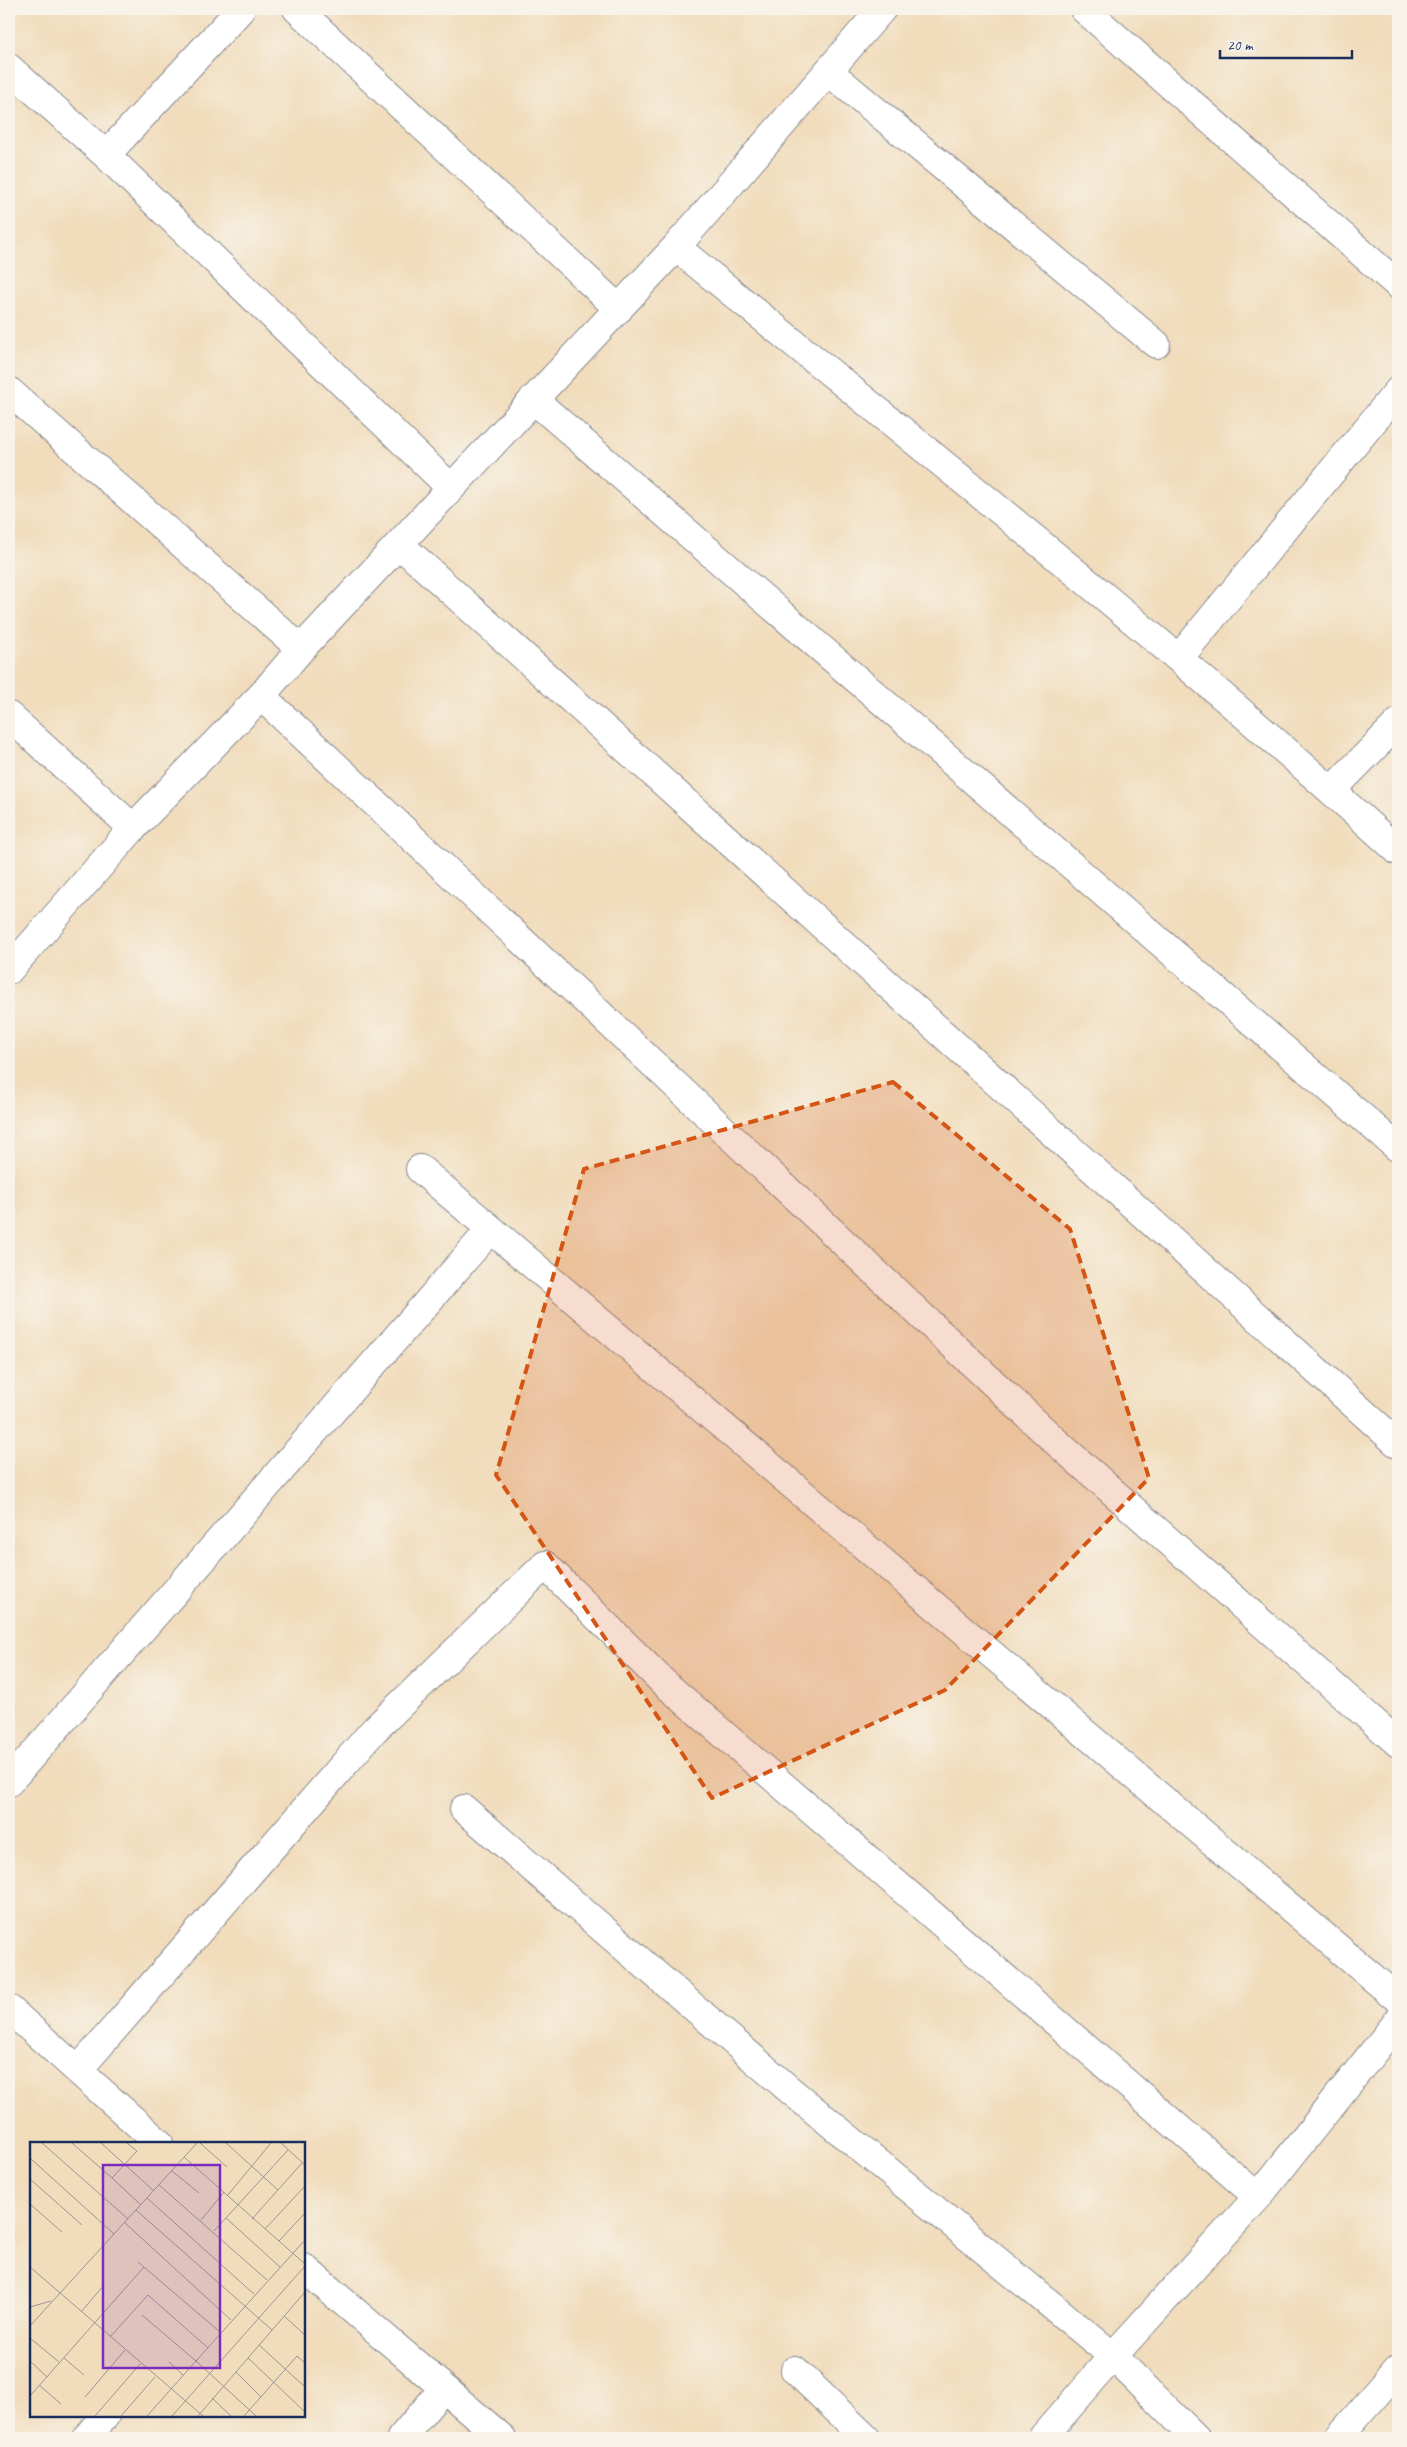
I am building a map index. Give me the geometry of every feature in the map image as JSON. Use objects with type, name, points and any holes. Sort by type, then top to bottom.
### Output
[{"type":"street","points":[[106,154],[241,9]]},
{"type":"street","points":[[297,9],[619,308]]},
{"type":"street","points":[[9,970],[133,828],[261,696],[301,650],[676,247],[882,9]]},
{"type":"street","points":[[1084,9],[1398,285]]},
{"type":"street","points":[[9,68],[106,154],[451,488]]},
{"type":"street","points":[[828,71],[1156,344]]},
{"type":"street","points":[[676,247],[1178,658],[1332,790],[1398,851]]},
{"type":"street","points":[[9,391],[301,650]]},
{"type":"street","points":[[1178,658],[1398,391]]},
{"type":"street","points":[[533,400],[1398,1148]]},
{"type":"street","points":[[399,544],[1398,1444]]},
{"type":"street","points":[[261,696],[1054,1440],[1398,1742]]},
{"type":"street","points":[[9,716],[133,828]]},
{"type":"street","points":[[1332,790],[1398,722]]},
{"type":"street","points":[[420,1169],[1398,1999]]},
{"type":"street","points":[[9,1782],[491,1229]]},
{"type":"street","points":[[79,2069],[374,1730],[545,1565],[662,1681],[1258,2197]]},
{"type":"street","points":[[464,1809],[790,2091],[1113,2356],[1196,2438]]},
{"type":"street","points":[[9,2009],[79,2069],[158,2142]]},
{"type":"street","points":[[1042,2438],[1113,2356],[1258,2197],[1398,2020]]},
{"type":"street","points":[[305,2269],[502,2438]]},
{"type":"street","points":[[1338,2438],[1398,2369]]},
{"type":"street","points":[[795,2370],[866,2438]]},
{"type":"street","points":[[401,2438],[443,2389]]},
{"type":"street","points":[[86,2438],[104,2417]]},
{"type":"highlighted area","points":[[893,1082],[1070,1229],[1149,1478],[945,1690],[712,1798],[496,1475],[584,1169]]}]
